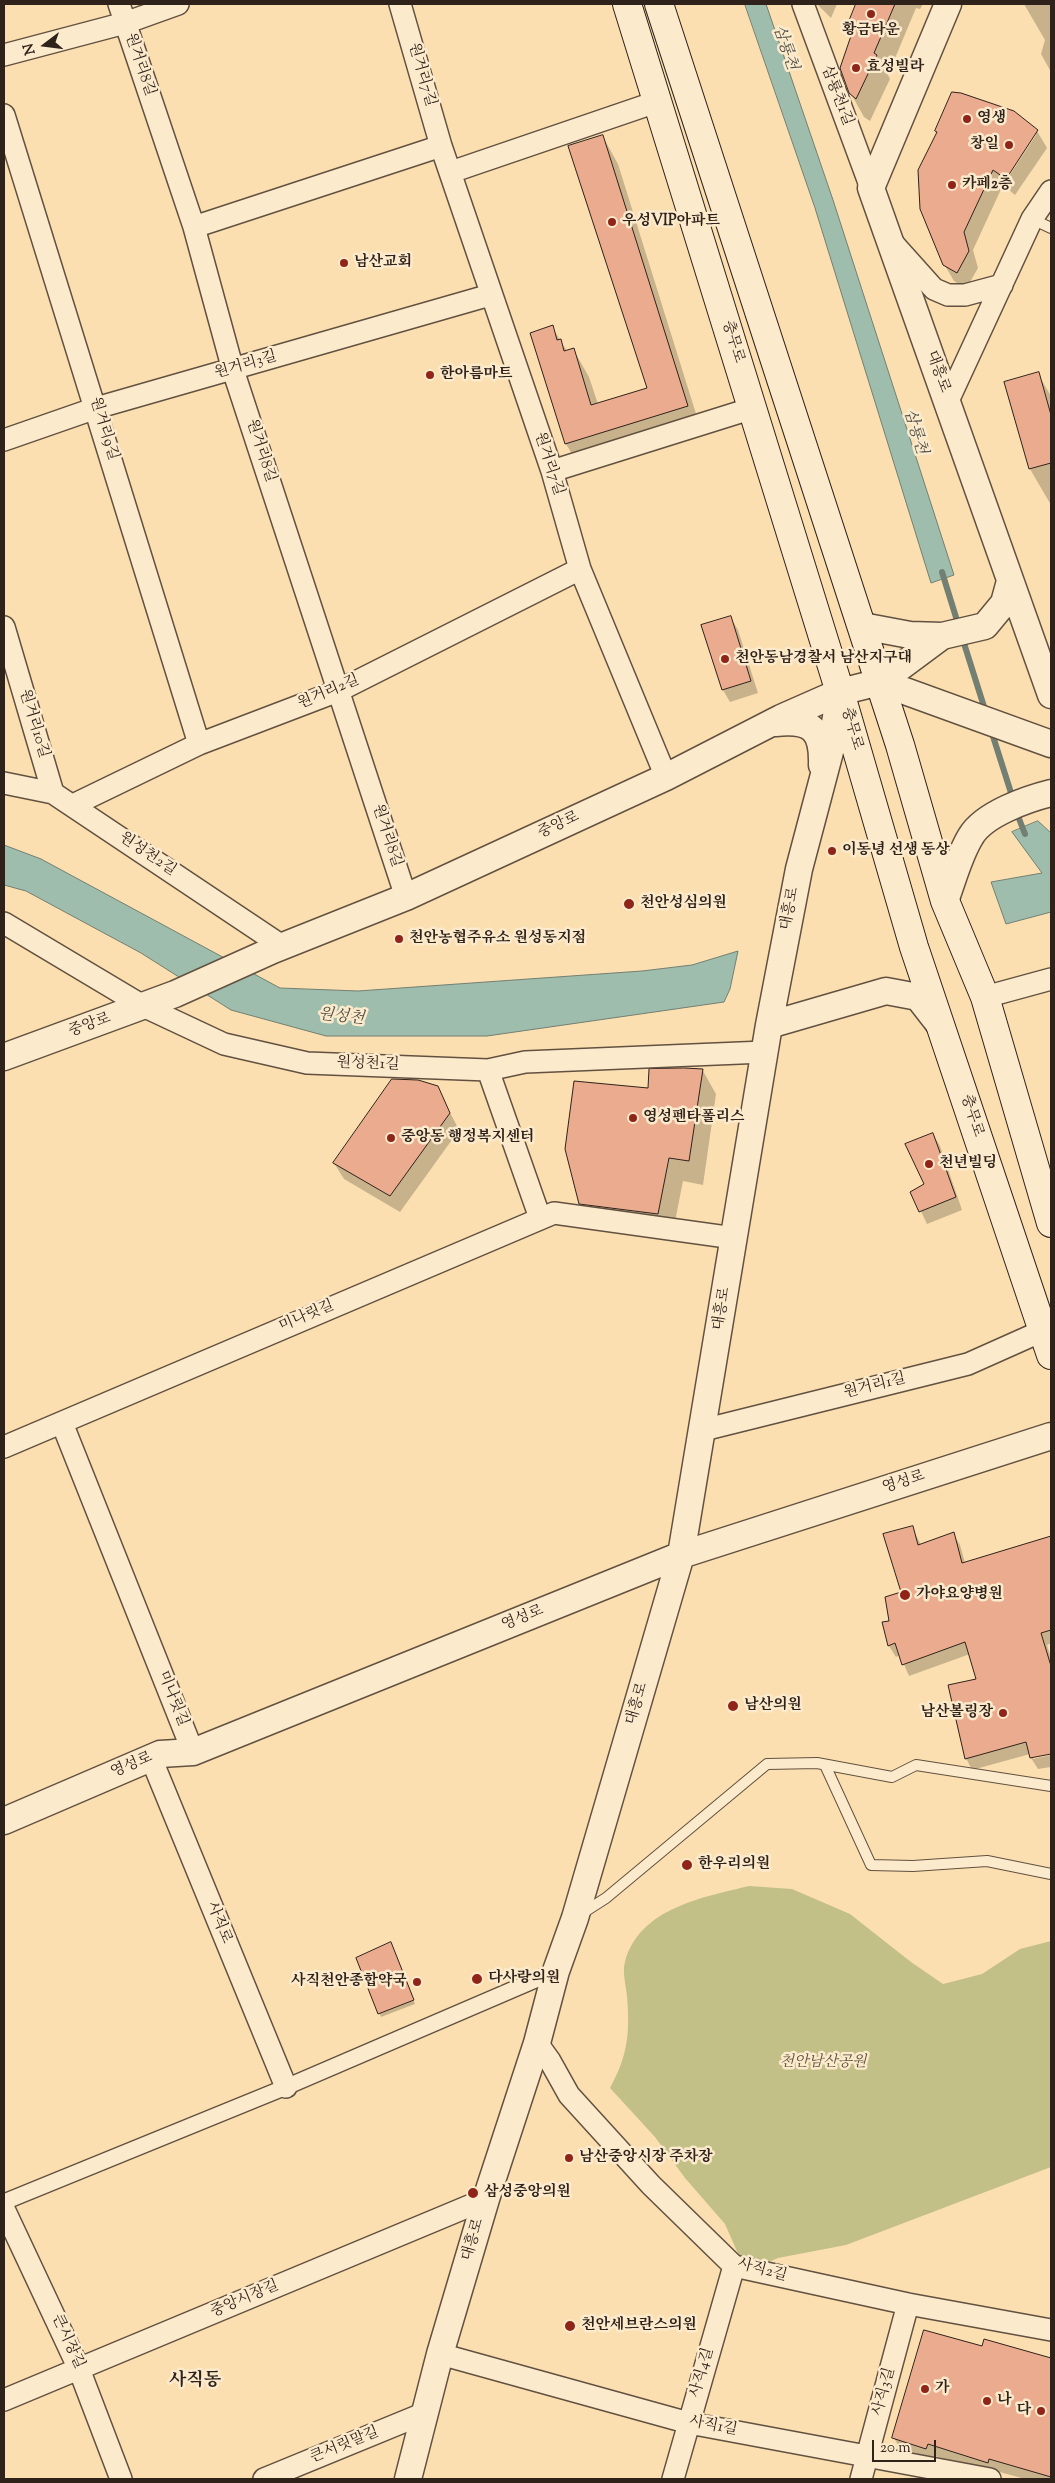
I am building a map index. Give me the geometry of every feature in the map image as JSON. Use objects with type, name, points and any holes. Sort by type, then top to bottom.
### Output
[{"type":"main road","name":"충무로","points":[[627,4],[840,692],[914,947],[1047,1343]]},
{"type":"main road","points":[[659,4],[880,682],[945,901],[985,997],[1051,1223]]},
{"type":"street","points":[[4,55],[122,14],[178,4]]},
{"type":"street","name":"원거리7길","points":[[400,4],[441,146],[490,295],[552,471],[580,569],[666,777]]},
{"type":"street","name":"삼룡천1길","points":[[803,4],[871,188]]},
{"type":"street","points":[[871,188],[948,4]]},
{"type":"street","name":"원거리8길","points":[[122,14],[194,227],[233,370],[406,897]]},
{"type":"street","points":[[450,172],[658,101]]},
{"type":"street","name":"원거리9길","points":[[4,115],[199,744]]},
{"type":"street","points":[[194,227],[441,146]]},
{"type":"street","name":"대흥로","points":[[871,188],[1051,695]]},
{"type":"street","points":[[948,403],[1032,220],[1051,191]]},
{"type":"street","points":[[889,239],[934,289],[948,294],[965,295],[1002,285]]},
{"type":"street","name":"원거리3길","points":[[4,440],[96,408],[490,295]]},
{"type":"street","points":[[552,471],[753,408]]},
{"type":"street","name":"원거리2길","points":[[73,805],[199,744],[338,690],[580,569]]},
{"type":"street","points":[[862,626],[899,631],[910,635],[942,636],[985,626],[1004,604],[1010,581]]},
{"type":"street","name":"원거리10길","points":[[4,627],[53,793]]},
{"type":"street","points":[[880,682],[942,636]]},
{"type":"street","points":[[880,682],[1047,742]]},
{"type":"street","name":"중앙로","points":[[4,1057],[175,994],[278,948],[406,897],[666,777],[770,724],[840,692],[880,682]]},
{"type":"street","name":"대흥로","points":[[408,2479],[440,2354],[486,2199],[537,2044],[556,1971],[575,1918],[681,1555],[764,1052],[799,868],[831,748],[840,692]]},
{"type":"street","points":[[770,724],[791,721],[806,723],[816,731],[822,747],[821,782]]},
{"type":"street","name":"원성천2길","points":[[4,783],[53,793],[73,805],[278,948]]},
{"type":"street","points":[[945,901],[971,836],[981,825],[1025,800],[1051,794]]},
{"type":"street","name":"원성천1길","points":[[4,923],[143,1006],[224,1044],[307,1063],[488,1070],[525,1062],[764,1052]]},
{"type":"street","points":[[985,997],[1051,979]]},
{"type":"street","points":[[769,1025],[886,991],[918,997],[941,1028]]},
{"type":"street","points":[[488,1070],[547,1216],[734,1238]]},
{"type":"street","name":"미나릿길","points":[[4,1447],[547,1216]]},
{"type":"street","name":"원거리1길","points":[[703,1430],[1047,1343]]},
{"type":"street","name":"미나릿길","points":[[62,1423],[193,1752]]},
{"type":"street","name":"영성로","points":[[4,1821],[160,1754],[193,1752],[681,1555],[1051,1436]]},
{"type":"street","name":"사직로","points":[[151,1758],[286,2087]]},
{"type":"street","points":[[4,2202],[286,2087],[556,1971]]},
{"type":"street","name":"사직2길","points":[[537,2044],[550,2061],[569,2095],[651,2185],[734,2266],[908,2304],[1051,2330]]},
{"type":"street","name":"중앙시장길","points":[[4,2400],[486,2199]]},
{"type":"street","name":"큰시장길","points":[[4,2209],[79,2368],[121,2479]]},
{"type":"street","name":"사직4길","points":[[673,2479],[734,2266]]},
{"type":"street","name":"사직3길","points":[[861,2479],[908,2304]]},
{"type":"street","name":"사직1길","points":[[440,2354],[689,2423],[990,2479]]},
{"type":"street","name":"큰서릿말길","points":[[264,2479],[425,2413]]},
{"type":"lane","points":[[1032,220],[1051,228]]},
{"type":"lane","points":[[575,1918],[606,1898],[767,1764],[825,1765],[892,1777],[916,1765],[1051,1786]]},
{"type":"lane","points":[[825,1765],[871,1865],[913,1866],[987,1861],[1051,1874]]},
{"type":"green space","name":"천안남산공원","points":[[749,1886],[792,1889],[850,1914],[911,1962],[943,1984],[982,1974],[1020,1949],[1051,1941],[1051,2167],[846,2245],[778,2258],[755,2268],[739,2256],[725,2224],[685,2178],[655,2137],[610,2088],[621,2065],[628,2033],[628,2009],[624,1970],[625,1962],[633,1944],[644,1929],[659,1917],[675,1908],[713,1895]]},
{"type":"water","points":[[745,4],[766,4],[833,200],[954,575],[931,583],[815,208]]},
{"type":"water","points":[[1038,821],[1051,833],[1051,912],[1006,924],[991,882],[1042,873],[1012,832]]},
{"type":"water","name":"원성천","points":[[4,845],[41,859],[280,988],[358,991],[642,971],[692,965],[738,951],[730,989],[724,1002],[487,1036],[326,1036],[231,1010],[141,953],[26,891],[4,885]]},
{"type":"building","points":[[856,4],[895,4],[874,53],[877,55],[856,99],[849,93],[840,68],[854,27],[848,24]]},
{"type":"building","points":[[952,92],[961,93],[1014,111],[1038,130],[1006,179],[993,170],[964,232],[969,251],[957,273],[943,265],[920,209],[918,170],[937,132],[935,131]]},
{"type":"building","points":[[603,135],[688,406],[565,444],[530,333],[553,325],[557,340],[561,339],[564,351],[574,348],[591,405],[647,388],[568,146]]},
{"type":"building","points":[[1039,372],[1051,415],[1051,463],[1029,469],[1004,382]]},
{"type":"building","points":[[731,616],[751,681],[722,690],[701,625]]},
{"type":"building","name":"영성펜타폴리스","points":[[649,1069],[703,1069],[689,1161],[669,1158],[658,1214],[579,1204],[565,1149],[574,1081],[648,1088]]},
{"type":"building","name":"중앙동 행정복지센터","points":[[392,1079],[418,1080],[438,1086],[450,1113],[390,1196],[333,1163]]},
{"type":"building","name":"천년빌딩","points":[[933,1133],[956,1197],[919,1212],[910,1192],[924,1184],[905,1144]]},
{"type":"building","points":[[913,1526],[918,1545],[954,1532],[962,1563],[1051,1536],[1051,1630],[1041,1633],[1051,1666],[1051,1754],[1030,1758],[1026,1742],[965,1759],[948,1685],[976,1679],[965,1642],[902,1665],[895,1643],[888,1646],[882,1622],[889,1621],[885,1597],[901,1592],[883,1534]]},
{"type":"building","points":[[391,1942],[414,2000],[378,2014],[356,1958]]},
{"type":"building","points":[[924,2330],[982,2346],[984,2339],[1051,2358],[1051,2477],[989,2459],[988,2463],[928,2444],[926,2449],[892,2438]]},
{"type":"waterway","name":"삼룡천","points":[[942,572],[959,627]]},
{"type":"waterway","name":"삼룡천","points":[[962,637],[986,713]]},
{"type":"waterway","name":"삼룡천","points":[[991,730],[1013,799]]},
{"type":"waterway","name":"삼룡천","points":[[1016,811],[1025,834]]},
{"type":"place","name":"황금타운","points":[[871,14]]},
{"type":"place","name":"효성빌라","points":[[856,68]]},
{"type":"place","name":"영생","points":[[967,119]]},
{"type":"place","name":"창일","points":[[1009,145]]},
{"type":"place","name":"카페2층","points":[[952,185]]},
{"type":"place","name":"우성VIP아파트","points":[[612,222]]},
{"type":"place","name":"남산교회","points":[[344,263]]},
{"type":"place","name":"한아름마트","points":[[430,375]]},
{"type":"place","name":"천안동남경찰서 남산지구대","points":[[725,659]]},
{"type":"place","name":"이동녕 선생 동상","points":[[832,851]]},
{"type":"place","name":"천안성심의원","points":[[629,904]]},
{"type":"place","name":"천안농협주유소 원성동지점","points":[[399,939]]},
{"type":"place","name":"영성펜타폴리스","points":[[633,1118]]},
{"type":"place","name":"중앙동 행정복지센터","points":[[391,1138]]},
{"type":"place","name":"천년빌딩","points":[[929,1164]]},
{"type":"place","name":"가야요양병원","points":[[905,1595]]},
{"type":"place","name":"남산의원","points":[[733,1706]]},
{"type":"place","name":"남산볼링장","points":[[1003,1713]]},
{"type":"place","name":"한우리의원","points":[[687,1865]]},
{"type":"place","name":"다사랑의원","points":[[477,1979]]},
{"type":"place","name":"사직천안종합약국","points":[[417,1982]]},
{"type":"place","name":"남산중앙시장 주차장","points":[[569,2158]]},
{"type":"place","name":"삼성중앙의원","points":[[473,2193]]},
{"type":"place","name":"천안세브란스의원","points":[[570,2326]]},
{"type":"place","name":"가","points":[[925,2389]]},
{"type":"place","name":"나","points":[[987,2401]]},
{"type":"place","name":"다","points":[[1041,2411]]},
{"type":"district","name":"사직동","points":[[195,2382]]}]
